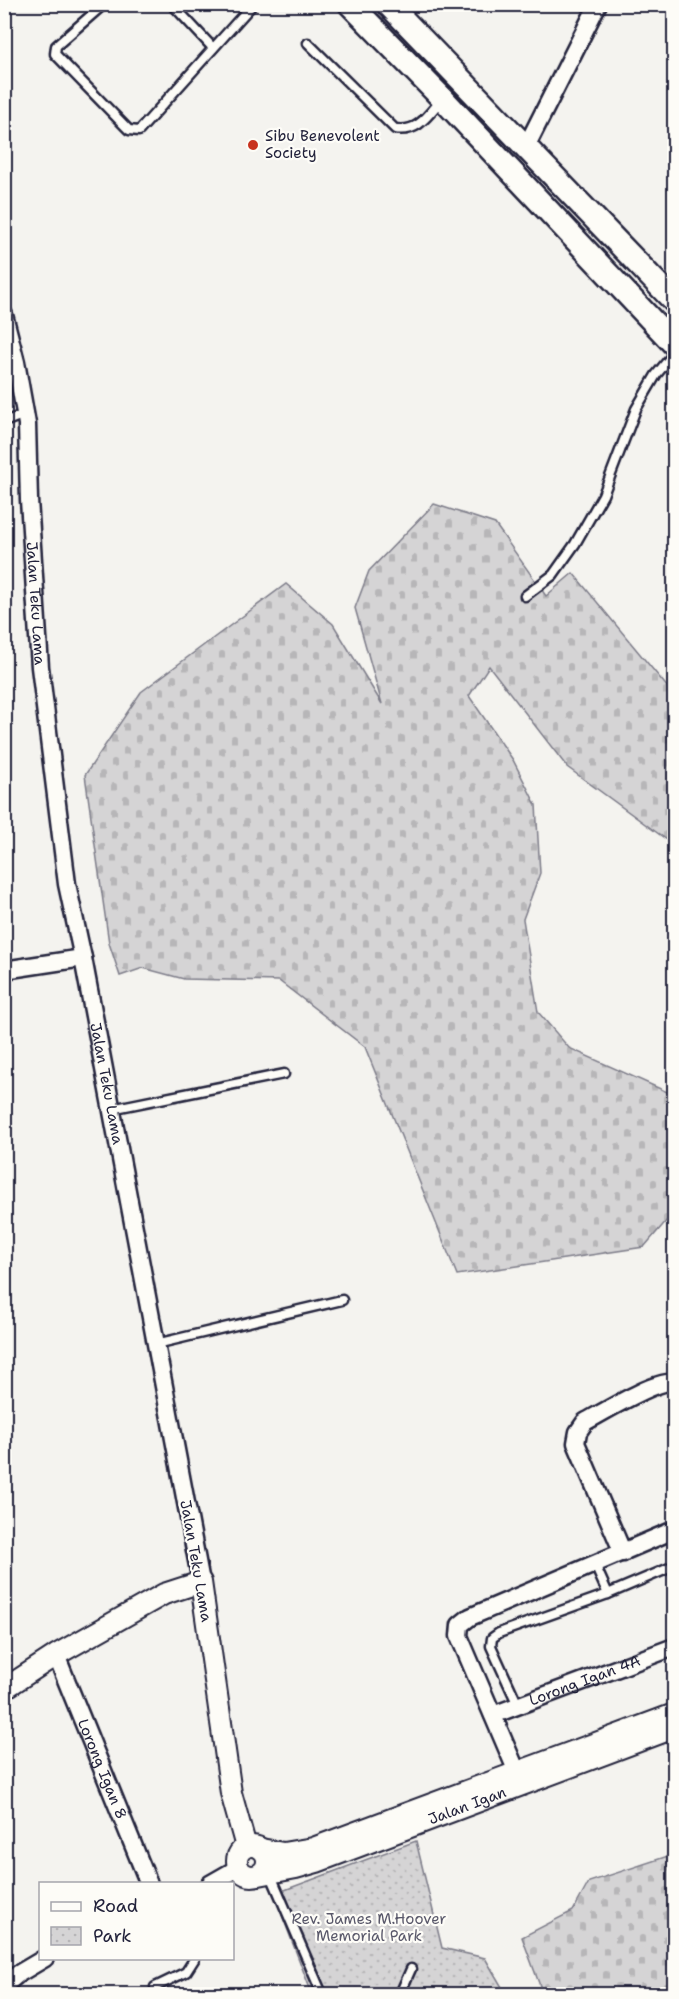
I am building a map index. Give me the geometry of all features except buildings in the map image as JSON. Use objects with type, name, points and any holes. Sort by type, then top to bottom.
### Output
[{"type":"main road","points":[[350,4],[675,344]]},
{"type":"main road","points":[[388,4],[675,302]]},
{"type":"street","points":[[526,147],[598,4]]},
{"type":"street","name":"Jalan Teku Lama","points":[[4,315],[16,362],[27,424],[29,500],[40,667],[67,884],[201,1582],[231,1793],[253,1848]]},
{"type":"street","points":[[4,970],[83,958]]},
{"type":"street","points":[[623,1553],[576,1443],[578,1432],[585,1422],[654,1386],[670,1381],[675,1383]]},
{"type":"street","points":[[517,1772],[459,1636],[460,1625],[470,1617],[675,1530]]},
{"type":"street","points":[[4,1689],[56,1655],[164,1594],[201,1582]]},
{"type":"street","name":"Lorong Igan 4A","points":[[493,1715],[675,1647]]},
{"type":"street","name":"Lorong Igan 8","points":[[56,1655],[148,1882]]},
{"type":"street","name":"Jalan Igan","points":[[253,1848],[284,1853],[312,1848],[675,1714]]},
{"type":"street","name":"Jalan Igan","points":[[264,1874],[317,1862],[675,1728]]},
{"type":"street","points":[[253,1848],[267,1857],[264,1874],[245,1875],[238,1868],[237,1858],[242,1850],[253,1848]]},
{"type":"street","points":[[214,1882],[238,1868]]},
{"type":"street","points":[[4,1986],[18,1974],[43,1960]]},
{"type":"lane","points":[[104,4],[56,46],[55,54],[129,130],[139,131],[249,6]]},
{"type":"lane","points":[[172,4],[213,48]]},
{"type":"lane","points":[[308,43],[395,129],[406,130],[416,127],[443,99]]},
{"type":"lane","points":[[525,596],[553,574],[575,544],[603,495],[636,409],[656,375],[675,353]]},
{"type":"lane","points":[[4,422],[25,414]]},
{"type":"lane","points":[[111,1109],[284,1074]]},
{"type":"lane","points":[[156,1344],[342,1300]]},
{"type":"lane","points":[[595,1565],[608,1594]]},
{"type":"lane","points":[[518,1705],[491,1646],[492,1638],[499,1633],[608,1594],[675,1566]]},
{"type":"lane","points":[[264,1874],[321,1995]]},
{"type":"lane","points":[[155,1987],[186,1972],[194,1960]]},
{"type":"lane","points":[[400,1995],[411,1969]]},
{"type":"green space","points":[[434,504],[495,524],[546,596],[573,573],[674,695],[674,845],[567,767],[489,666],[469,696],[513,760],[536,805],[540,873],[523,919],[538,1012],[569,1048],[674,1095],[674,1212],[644,1247],[457,1275],[365,1047],[279,981],[184,979],[143,968],[120,976],[109,943],[85,775],[141,692],[286,584],[333,624],[382,704],[355,608],[369,571]]},
{"type":"green space","name":"Rev. James M.Hoover Memorial Park","points":[[416,1841],[442,1948],[485,1958],[506,1994],[312,1994],[274,1894]]},
{"type":"green space","points":[[674,1854],[674,1994],[543,1994],[522,1937],[573,1911],[589,1882]]},
{"type":"place","name":"Sibu Benevolent Society","points":[[253,145]]}]
